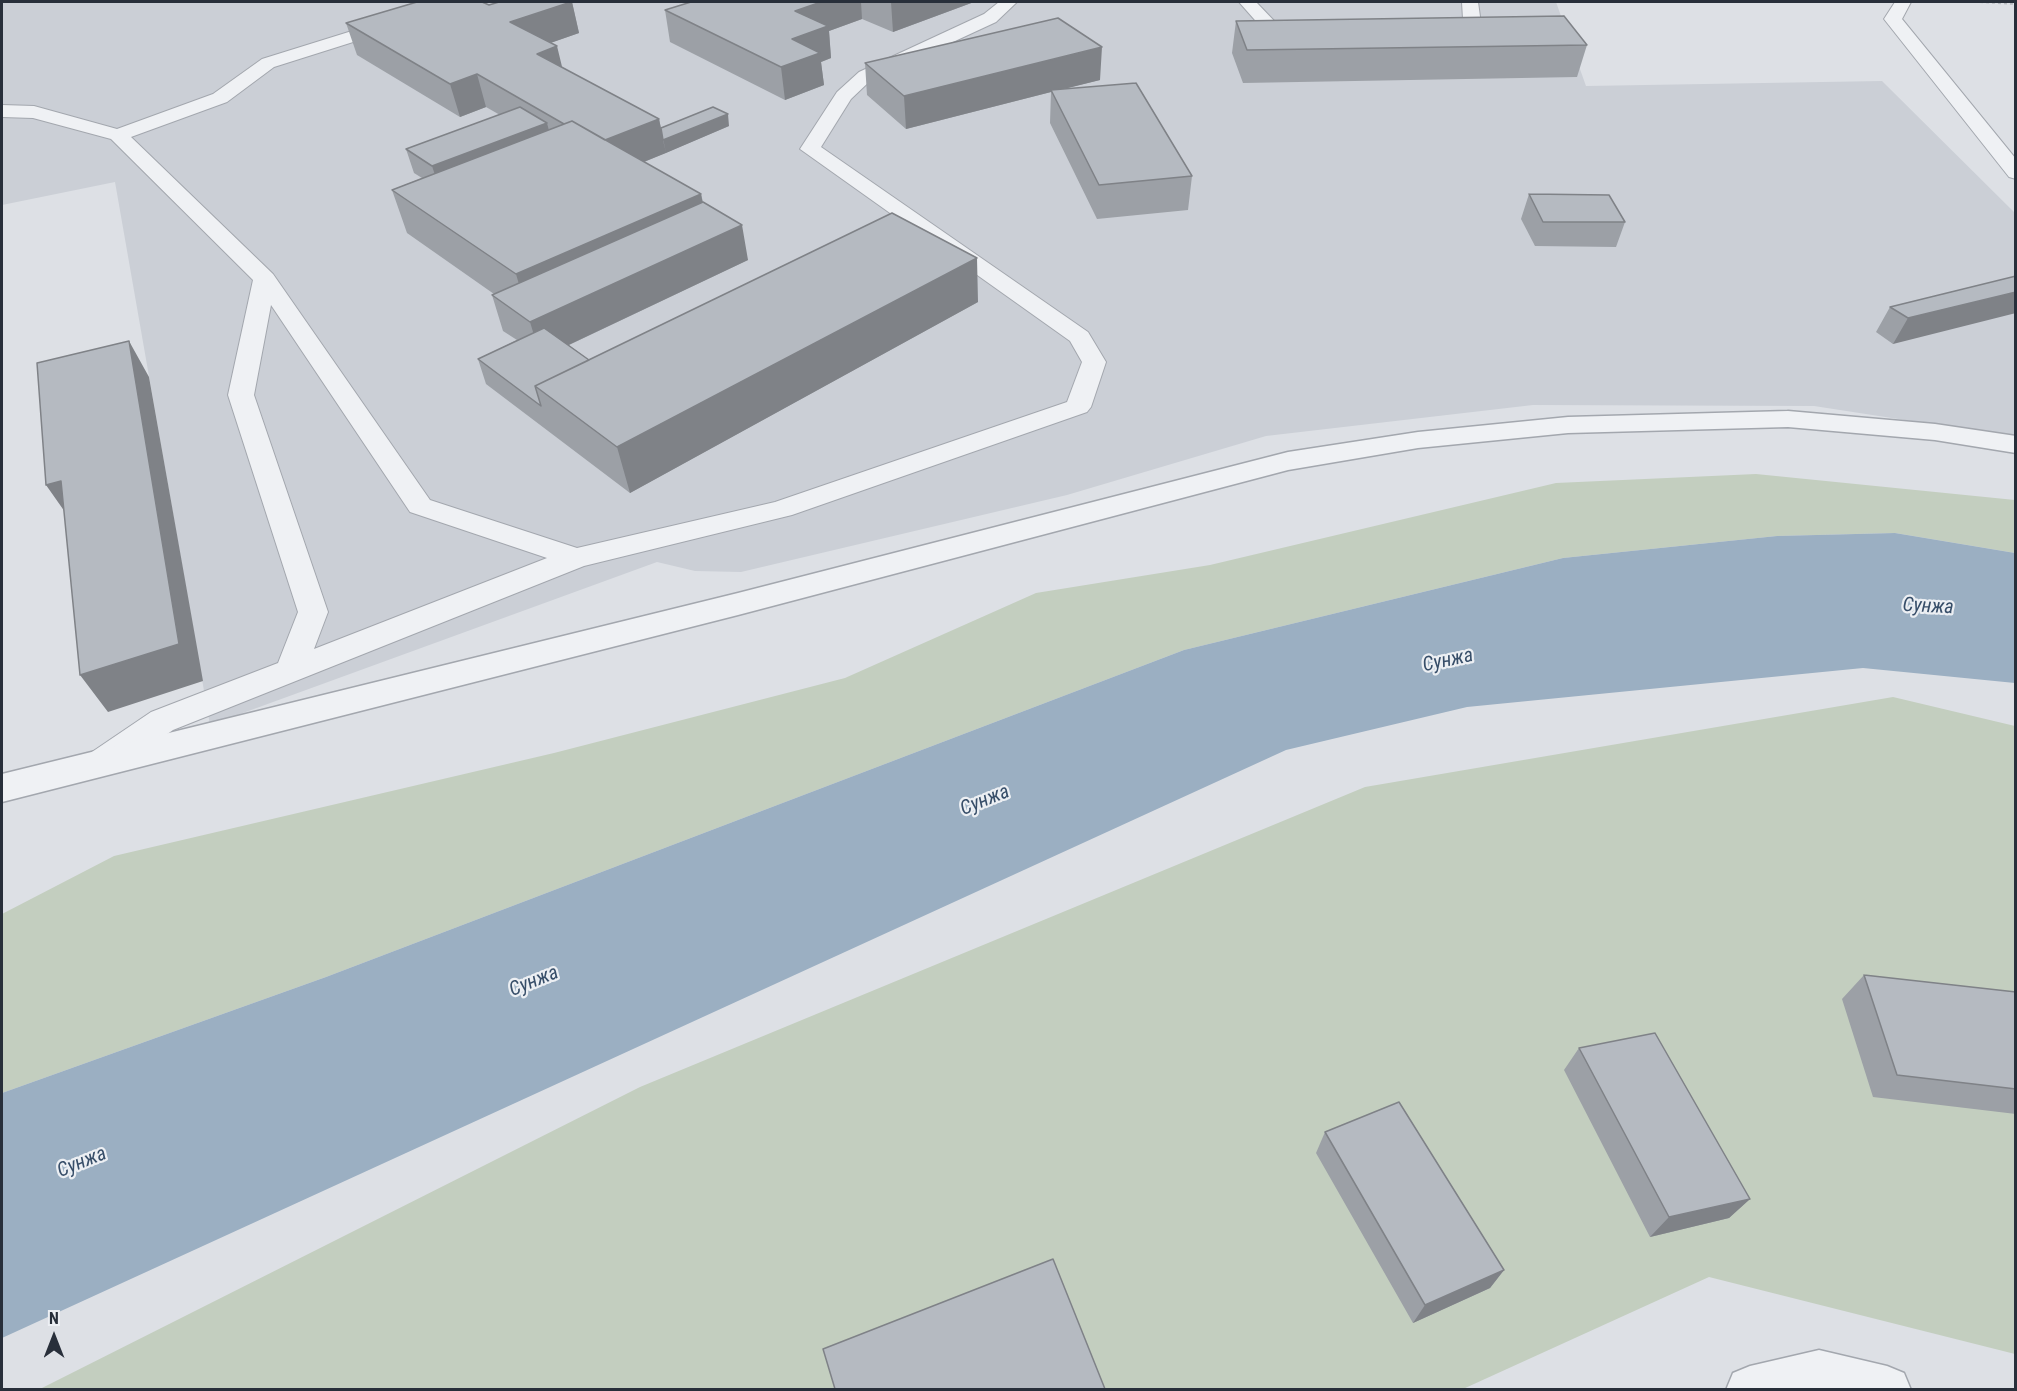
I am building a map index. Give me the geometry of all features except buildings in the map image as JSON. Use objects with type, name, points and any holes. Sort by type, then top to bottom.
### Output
[{"type":"street","points":[[2,788],[738,604],[1288,461],[1418,440],[1568,425],[1788,418],[1935,432],[2016,445]]},
{"type":"street","points":[[1750,1389],[1819,1374],[1887,1389]]},
{"type":"lane","points":[[118,135],[220,98],[268,63],[461,2]]},
{"type":"lane","points":[[101,763],[162,721],[576,558],[782,509],[1078,407],[1094,362],[1080,337],[810,149],[844,96],[865,76],[990,18],[1009,2]]},
{"type":"lane","points":[[1246,2],[1275,32],[1321,30]]},
{"type":"lane","points":[[1414,27],[1472,24],[1470,2]]},
{"type":"lane","points":[[1903,2],[1893,19],[2016,173]]},
{"type":"lane","points":[[2,111],[34,112],[118,135],[265,279],[420,506],[576,558]]},
{"type":"lane","points":[[265,279],[241,395],[313,612],[291,670]]},
{"type":"path","points":[[1980,2],[2016,4]]},
{"type":"shaded area","points":[[2,2],[1556,2],[1586,86],[1882,81],[2015,213],[2015,437],[1814,406],[1533,405],[1266,436],[1067,495],[741,572],[695,571],[657,562],[210,725],[115,182],[2,205]]},
{"type":"green space","points":[[1756,474],[2015,500],[2015,553],[1895,533],[1777,536],[1563,558],[1184,650],[326,977],[2,1093],[2,914],[114,856],[554,753],[845,678],[1036,593],[1210,565],[1556,483]]},
{"type":"green space","points":[[1893,697],[2015,726],[2015,1354],[1709,1277],[1463,1389],[38,1390],[640,1087],[1365,787]]},
{"type":"water","name":"Сунжа","points":[[1895,533],[2015,553],[2015,683],[1863,668],[1467,707],[1286,750],[2,1338],[2,1093],[326,977],[1184,650],[1563,558],[1777,536]]}]
